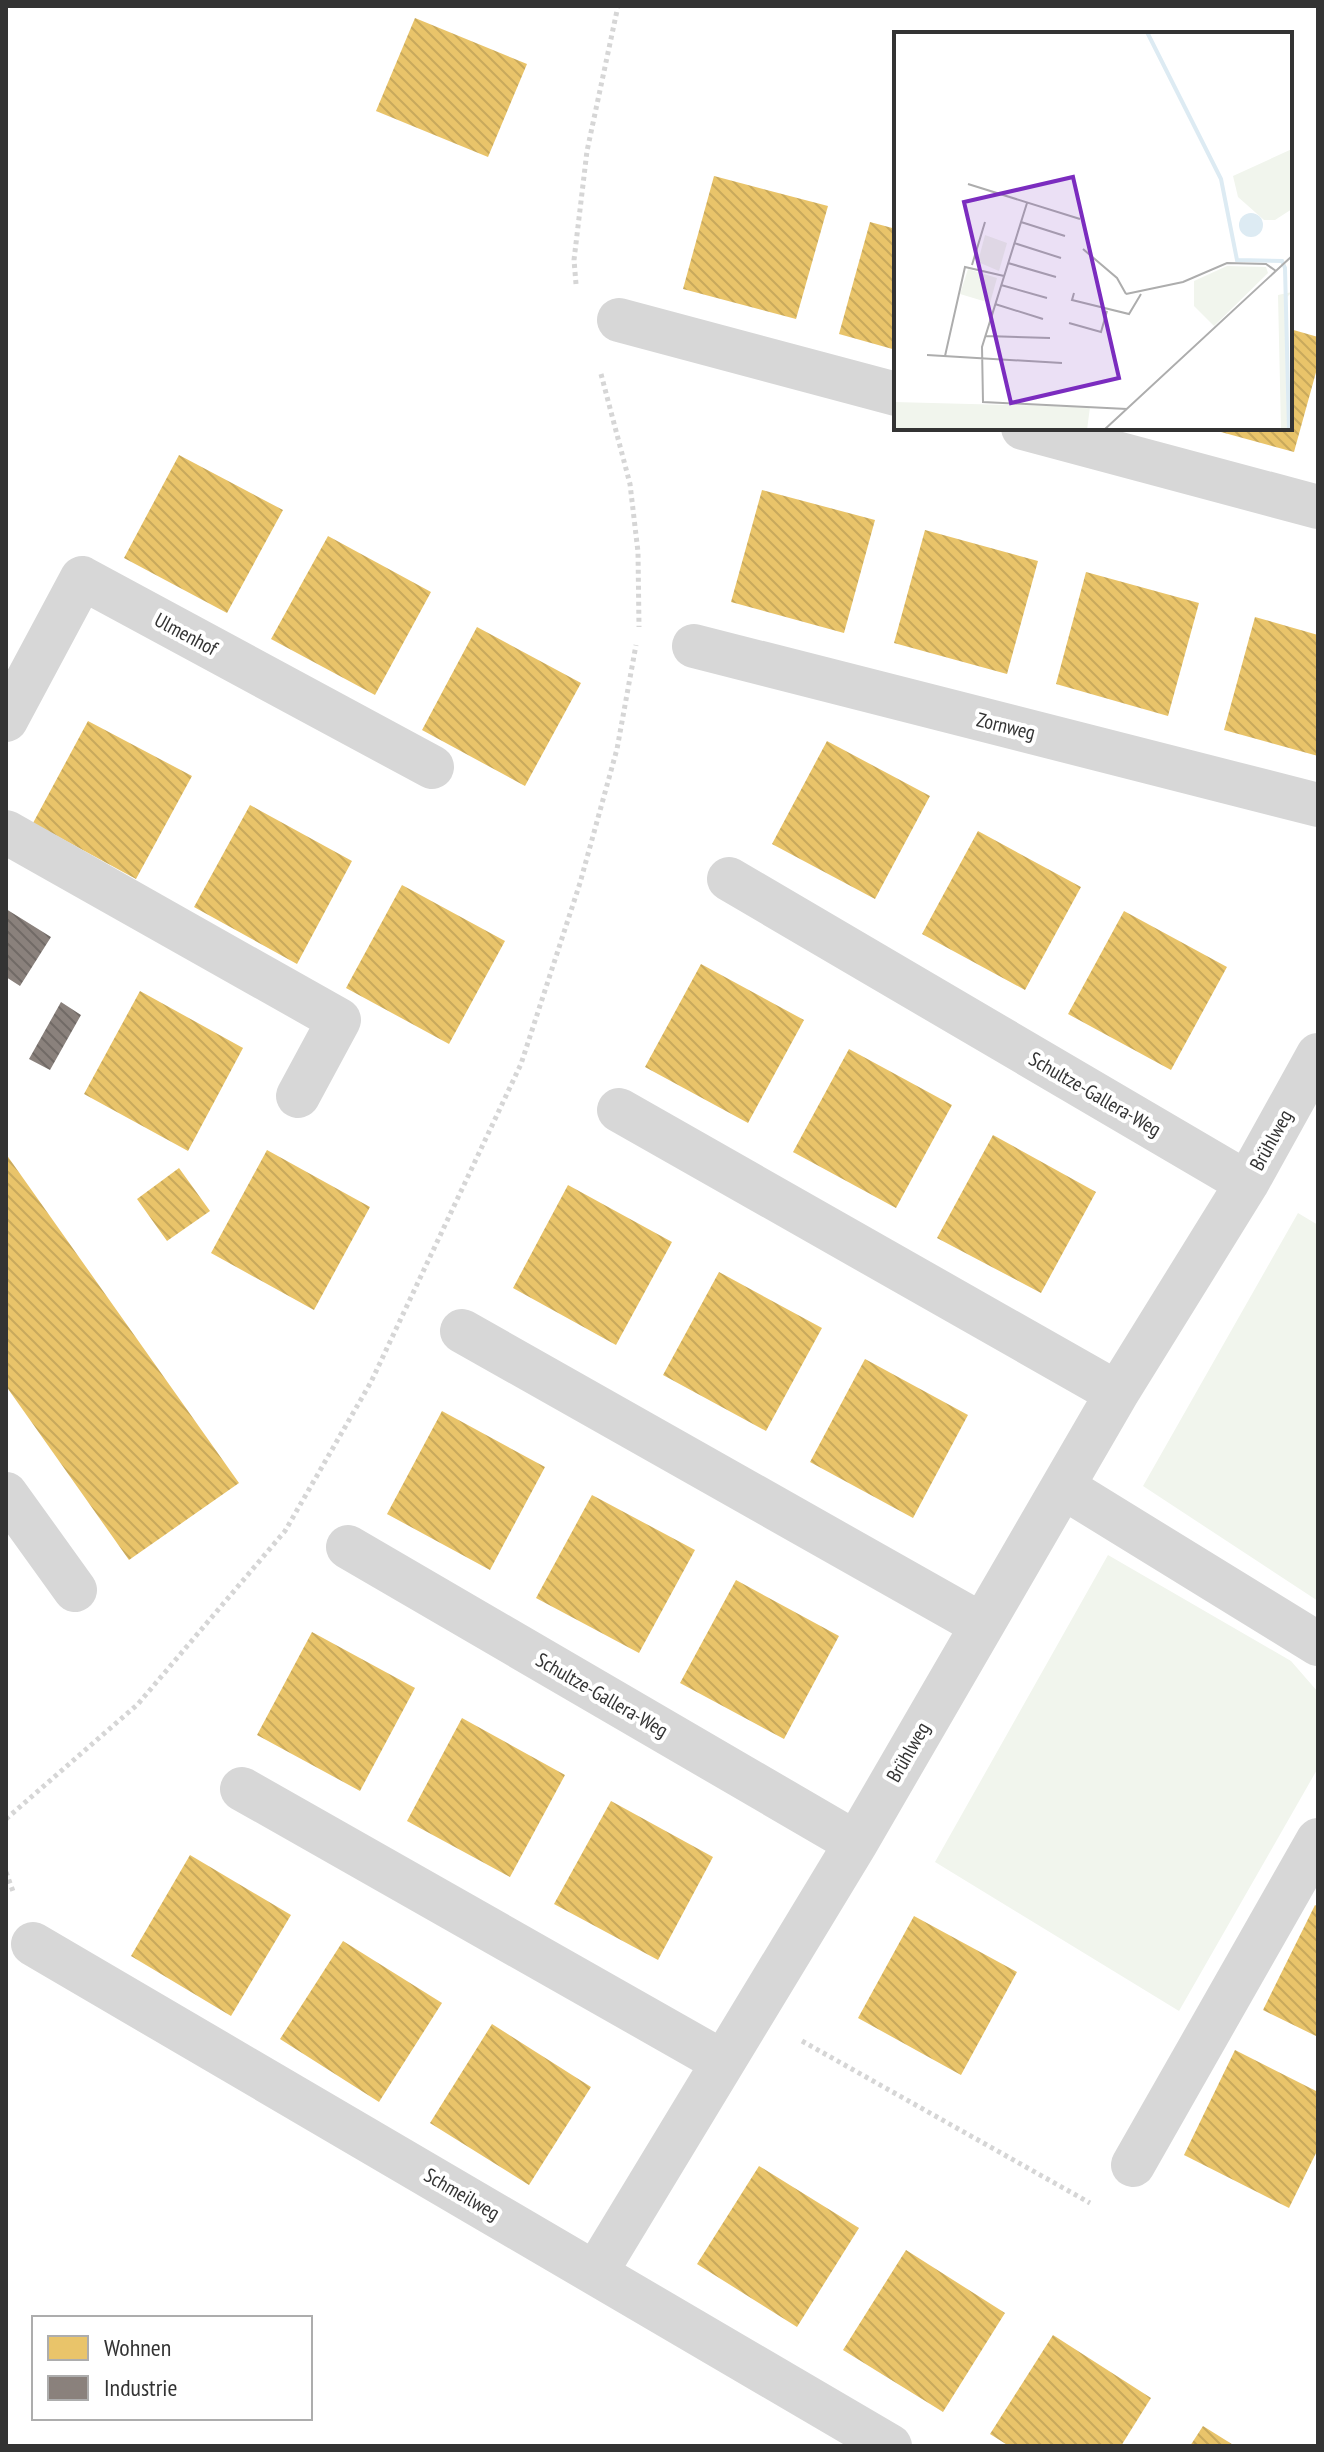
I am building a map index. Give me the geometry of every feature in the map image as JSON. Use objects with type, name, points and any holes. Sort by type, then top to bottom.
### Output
[{"type":"street","points":[[619,320],[894,393]]},
{"type":"street","points":[[1030,430],[1318,507]]},
{"type":"street","name":"Ulmenhof","points":[[6,720],[82,578],[432,767]]},
{"type":"street","name":"Zornweg","points":[[694,646],[1318,805]]},
{"type":"street","points":[[6,832],[339,1020],[298,1096]]},
{"type":"street","name":"Schultze-Gallera-Weg","points":[[729,879],[1247,1183]]},
{"type":"street","name":"Brühlweg","points":[[1247,1183],[1318,1055]]},
{"type":"street","points":[[619,1110],[1117,1393]]},
{"type":"street","points":[[1247,1183],[1117,1393],[1063,1487],[1318,1644]]},
{"type":"street","points":[[462,1331],[982,1625]]},
{"type":"street","name":"Brühlweg","points":[[596,2272],[856,1843],[1063,1487]]},
{"type":"street","points":[[6,1494],[75,1590]]},
{"type":"street","name":"Schultze-Gallera-Weg","points":[[348,1547],[856,1843]]},
{"type":"street","points":[[242,1789],[723,2062]]},
{"type":"street","points":[[1133,2165],[1318,1840]]},
{"type":"street","name":"Schmeilweg","points":[[33,1944],[890,2446]]},
{"type":"path","points":[[618,6],[587,151],[574,260],[577,309],[619,320]]},
{"type":"path","points":[[6,1819],[138,1704],[285,1531],[371,1382],[521,1064],[580,883],[617,749],[641,619],[638,552],[630,484],[595,360]]},
{"type":"path","points":[[752,2014],[1106,2212],[1133,2165]]},
{"type":"shaded area","points":[[1298,1213],[1318,1225],[1318,1601],[1143,1486]]},
{"type":"shaded area","points":[[1108,1555],[1291,1661],[1318,1692],[1318,1768],[1179,2011],[935,1862]]},
{"type":"building: Wohnen","points":[[415,18],[527,64],[488,157],[376,111]]},
{"type":"building: Wohnen","points":[[714,176],[828,206],[796,319],[683,289]]},
{"type":"building: Wohnen","points":[[870,222],[894,228],[894,349],[839,334]]},
{"type":"building: Wohnen","points":[[1292,330],[1318,337],[1318,365],[1294,452],[1214,430],[1292,430]]},
{"type":"building: Wohnen","points":[[179,455],[283,510],[227,613],[124,558]]},
{"type":"building: Wohnen","points":[[762,490],[875,520],[844,633],[731,602]]},
{"type":"building: Wohnen","points":[[925,530],[1038,561],[1007,674],[894,643]]},
{"type":"building: Wohnen","points":[[328,536],[431,592],[375,695],[271,639]]},
{"type":"building: Wohnen","points":[[1086,572],[1199,603],[1168,716],[1056,684]]},
{"type":"building: Wohnen","points":[[1255,617],[1318,635],[1318,756],[1224,730]]},
{"type":"building: Wohnen","points":[[477,627],[581,683],[525,786],[422,730]]},
{"type":"building: Wohnen","points":[[88,721],[192,776],[136,879],[33,823]]},
{"type":"building: Wohnen","points":[[827,741],[930,796],[875,899],[772,844]]},
{"type":"building: Wohnen","points":[[250,805],[352,861],[297,964],[194,907]]},
{"type":"building: Wohnen","points":[[978,831],[1081,887],[1025,990],[922,934]]},
{"type":"building: Wohnen","points":[[402,885],[505,941],[449,1044],[346,988]]},
{"type":"building: Wohnen","points":[[1124,911],[1227,967],[1171,1070],[1068,1014]]},
{"type":"building: Wohnen","points":[[701,964],[804,1020],[748,1123],[645,1067]]},
{"type":"building: Wohnen","points":[[140,991],[243,1048],[188,1151],[84,1094]]},
{"type":"building: Wohnen","points":[[849,1049],[952,1105],[896,1208],[793,1152]]},
{"type":"building: Wohnen","points":[[993,1135],[1096,1192],[1041,1293],[937,1238]]},
{"type":"building: Wohnen","points":[[267,1150],[370,1207],[314,1310],[211,1253]]},
{"type":"building: Wohnen","points":[[6,1154],[239,1483],[129,1560],[6,1386]]},
{"type":"building: Wohnen","points":[[179,1168],[210,1211],[167,1241],[137,1199]]},
{"type":"building: Wohnen","points":[[568,1185],[672,1242],[616,1345],[513,1288]]},
{"type":"building: Wohnen","points":[[719,1272],[822,1328],[766,1431],[663,1375]]},
{"type":"building: Wohnen","points":[[865,1359],[968,1415],[913,1518],[810,1462]]},
{"type":"building: Wohnen","points":[[442,1411],[545,1467],[490,1570],[387,1514]]},
{"type":"building: Wohnen","points":[[592,1495],[695,1550],[639,1653],[536,1598]]},
{"type":"building: Wohnen","points":[[736,1580],[839,1636],[784,1739],[680,1683]]},
{"type":"building: Wohnen","points":[[312,1632],[415,1688],[360,1791],[257,1735]]},
{"type":"building: Wohnen","points":[[462,1718],[565,1775],[510,1877],[407,1821]]},
{"type":"building: Wohnen","points":[[611,1801],[713,1857],[658,1960],[554,1904]]},
{"type":"building: Wohnen","points":[[190,1855],[291,1915],[231,2016],[131,1956]]},
{"type":"building: Wohnen","points":[[1315,1905],[1318,1907],[1318,2037],[1263,2010]]},
{"type":"building: Wohnen","points":[[914,1916],[1017,1972],[961,2075],[858,2018]]},
{"type":"building: Wohnen","points":[[343,1941],[442,2003],[379,2102],[280,2039]]},
{"type":"building: Wohnen","points":[[492,2024],[591,2087],[529,2185],[430,2123]]},
{"type":"building: Wohnen","points":[[1235,2050],[1318,2092],[1318,2149],[1289,2208],[1184,2155]]},
{"type":"building: Wohnen","points":[[759,2166],[859,2228],[797,2327],[697,2264]]},
{"type":"building: Wohnen","points":[[906,2250],[1005,2313],[943,2412],[843,2350]]},
{"type":"building: Wohnen","points":[[1053,2335],[1151,2398],[1121,2446],[1009,2446],[990,2434]]},
{"type":"building: Wohnen","points":[[1203,2426],[1235,2446],[1190,2446]]},
{"type":"building: Industrie","points":[[6,909],[51,937],[20,986],[6,977]]},
{"type":"building: Industrie","points":[[61,1002],[81,1015],[50,1070],[29,1059]]}]
